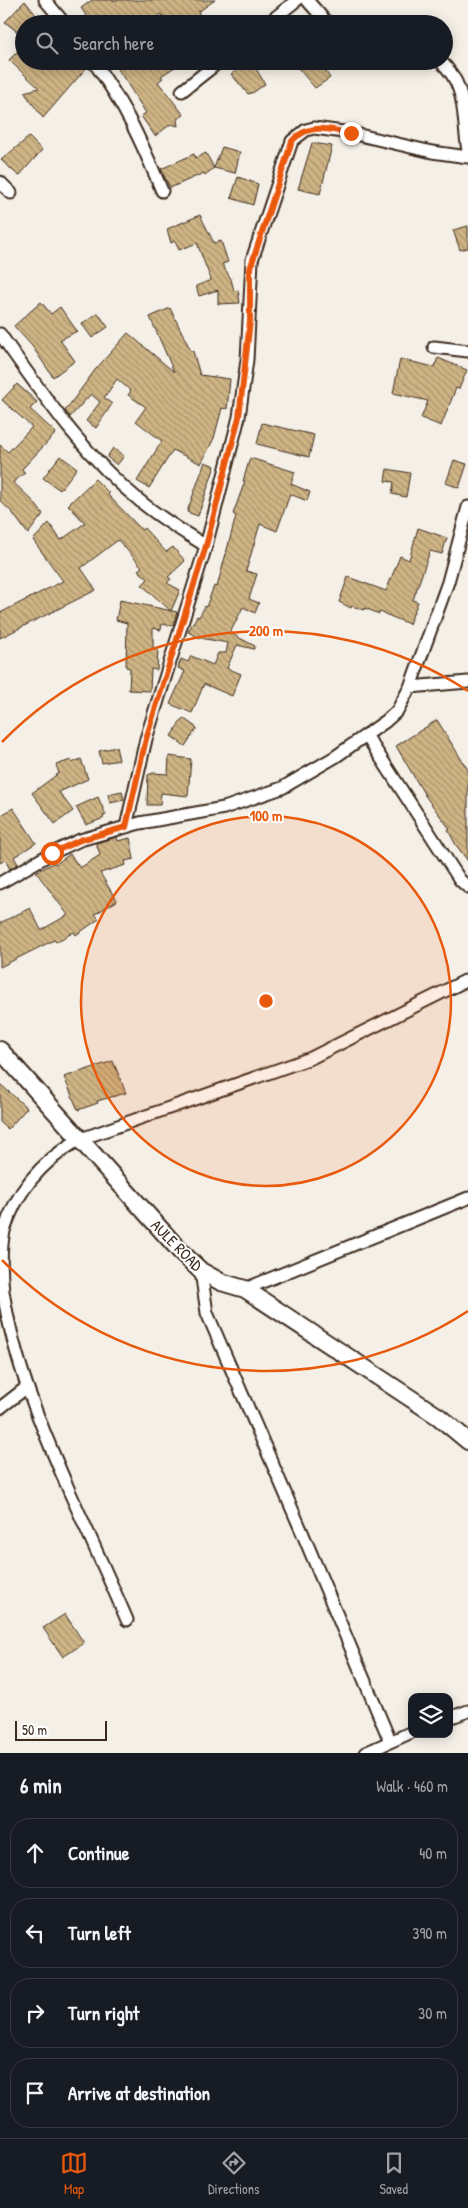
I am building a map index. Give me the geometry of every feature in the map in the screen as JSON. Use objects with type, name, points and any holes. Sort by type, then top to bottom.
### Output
[{"type":"street","points":[[278,15],[297,0]]},
{"type":"street","points":[[306,0],[320,15]]},
{"type":"street","points":[[52,2],[60,15]]},
{"type":"street","points":[[100,70],[135,127],[162,191]]},
{"type":"street","points":[[182,91],[209,70]]},
{"type":"street","points":[[450,70],[462,96],[468,152]]},
{"type":"street","points":[[126,827],[146,739],[206,546],[239,417],[247,360],[252,260],[292,141],[298,134],[314,128],[351,133],[432,152],[468,157]]},
{"type":"street","points":[[0,182],[11,193]]},
{"type":"street","points":[[0,334],[61,417],[103,468],[146,506],[206,546]]},
{"type":"street","points":[[434,347],[468,351]]},
{"type":"street","points":[[0,883],[52,853],[80,840],[126,827],[224,808],[282,788],[336,757],[386,721],[397,711],[410,687],[448,582],[468,507]]},
{"type":"street","points":[[410,687],[468,682]]},
{"type":"street","points":[[366,734],[460,880],[468,887]]},
{"type":"street","points":[[127,1620],[49,1445],[18,1365],[7,1314],[0,1259],[3,1232],[12,1209],[24,1188],[56,1153],[78,1140],[312,1058],[464,982]]},
{"type":"street","name":"AULE ROAD","points":[[0,1050],[78,1140],[201,1272],[221,1282],[245,1289],[439,1417],[468,1441]]},
{"type":"street","points":[[245,1289],[468,1198]]},
{"type":"street","points":[[201,1272],[207,1313],[390,1740]]},
{"type":"street","points":[[0,1408],[27,1387]]},
{"type":"street","points":[[453,1717],[468,1711]]},
{"type":"street","points":[[365,1753],[408,1733]]},
{"type":"building","points":[[92,0],[215,0],[198,12],[200,15],[86,15],[81,8]]},
{"type":"building","points":[[25,1],[36,15],[15,15],[15,30],[5,22]]},
{"type":"building","points":[[15,54],[15,66],[9,60]]},
{"type":"building","points":[[20,70],[85,70],[43,118],[24,92],[39,88]]},
{"type":"building","points":[[119,70],[170,70],[161,76],[163,78],[158,82],[184,115],[177,119],[178,126],[171,124],[155,136],[141,116],[146,113]]},
{"type":"building","points":[[238,70],[257,70],[265,84],[248,94],[231,74]]},
{"type":"building","points":[[300,70],[325,70],[330,78],[315,88]]},
{"type":"building","points":[[29,137],[42,150],[19,176],[1,160]]},
{"type":"building","points":[[312,143],[332,146],[320,194],[298,189]]},
{"type":"building","points":[[222,147],[240,152],[235,173],[214,168]]},
{"type":"building","points":[[206,153],[214,168],[205,175],[204,173],[170,188],[161,169],[194,154],[196,158]]},
{"type":"building","points":[[238,177],[258,184],[253,205],[231,198]]},
{"type":"building","points":[[200,215],[214,243],[221,241],[228,262],[222,264],[231,279],[234,291],[238,290],[240,303],[218,304],[218,290],[199,296],[196,286],[211,280],[197,243],[179,250],[175,241],[171,243],[167,229]]},
{"type":"building","points":[[468,226],[468,248],[460,250],[453,230]]},
{"type":"building","points":[[41,302],[51,314],[60,307],[77,331],[60,340],[75,361],[53,377],[32,346],[14,326]]},
{"type":"building","points":[[170,308],[191,351],[193,351],[200,375],[230,379],[227,409],[222,408],[214,438],[201,464],[173,450],[149,488],[137,481],[162,441],[136,421],[146,407],[128,395],[131,391],[117,379],[104,398],[112,404],[96,428],[86,421],[100,402],[91,394],[70,417],[65,411],[95,370],[128,333],[174,372],[150,317]]},
{"type":"building","points":[[98,313],[108,327],[92,338],[82,324]]},
{"type":"building","points":[[438,358],[467,370],[459,389],[456,388],[441,426],[421,418],[428,401],[393,393],[400,359],[434,367]]},
{"type":"building","points":[[17,384],[37,402],[30,409],[56,433],[22,469],[25,473],[13,482],[33,501],[43,514],[28,534],[12,512],[0,501],[0,445],[8,452],[32,427],[2,400]]},
{"type":"building","points":[[262,423],[314,435],[309,457],[257,444]]},
{"type":"building","points":[[113,448],[124,456],[117,465],[107,457]]},
{"type":"building","points":[[60,456],[77,468],[60,490],[43,478]]},
{"type":"building","points":[[250,458],[295,472],[291,484],[310,492],[307,501],[290,494],[277,531],[260,524],[246,571],[257,574],[249,599],[259,603],[255,613],[243,607],[230,633],[255,646],[254,649],[237,645],[227,668],[241,674],[232,696],[204,684],[192,713],[170,704],[185,671],[178,668],[181,659],[188,662],[191,656],[213,665],[218,653],[226,653],[228,643],[200,638],[188,632],[197,616],[199,617],[206,607],[214,586],[217,587],[236,516],[233,514],[245,481],[243,481]]},
{"type":"building","points":[[454,460],[467,464],[459,488],[446,483]]},
{"type":"building","points":[[205,462],[215,466],[198,516],[187,512]]},
{"type":"building","points":[[387,469],[410,473],[406,497],[392,494],[394,482],[385,481]]},
{"type":"building","points":[[95,479],[142,530],[144,528],[166,552],[173,547],[185,561],[168,577],[171,579],[167,583],[180,590],[171,611],[142,585],[148,579],[138,570],[142,567],[118,540],[81,568],[96,590],[0,638],[0,613],[63,581],[33,540],[49,523],[61,540],[85,523],[68,505]]},
{"type":"building","points":[[418,528],[447,538],[442,554],[430,551],[413,600],[418,602],[409,624],[380,612],[379,614],[365,608],[364,610],[352,606],[351,608],[339,602],[348,577],[386,591],[400,556],[409,560]]},
{"type":"building","points":[[120,600],[177,612],[173,626],[162,624],[161,630],[153,628],[153,648],[158,648],[157,670],[151,669],[150,691],[129,690],[130,668],[126,667],[127,623],[116,620]]},
{"type":"building","points":[[183,718],[197,728],[185,746],[171,736]]},
{"type":"building","points":[[437,720],[468,770],[468,861],[456,845],[448,830],[450,829],[426,797],[396,746]]},
{"type":"building","points":[[116,747],[119,760],[102,763],[99,751]]},
{"type":"building","points":[[169,756],[191,759],[188,796],[161,793],[160,805],[147,805],[148,775],[153,773],[168,774]]},
{"type":"building","points":[[81,759],[88,779],[59,792],[73,811],[55,824],[32,793],[59,773],[56,765],[71,760],[72,763]]},
{"type":"building","points":[[122,791],[124,800],[110,803],[108,794]]},
{"type":"building","points":[[98,797],[106,815],[103,816],[104,818],[86,825],[76,807]]},
{"type":"building","points":[[13,808],[36,843],[14,857],[18,864],[10,869],[5,860],[0,863],[0,816]]},
{"type":"building","points":[[117,837],[118,841],[130,838],[134,859],[125,861],[126,865],[100,873],[117,901],[95,914],[99,919],[76,935],[74,932],[56,942],[54,940],[0,967],[0,923],[30,908],[41,930],[68,915],[36,872],[55,862],[56,864],[70,854],[80,868],[100,855],[96,843]]},
{"type":"building","points":[[113,1061],[126,1093],[97,1101],[98,1103],[78,1110],[64,1077]]},
{"type":"building","points":[[0,1084],[27,1108],[8,1129],[0,1122]]},
{"type":"building","points":[[65,1614],[84,1643],[63,1657],[43,1628]]},
{"type":"route","points":[[52,853],[80,840],[126,827],[146,739],[206,546],[239,417],[247,360],[250,321],[250,269],[252,260],[292,141],[298,134],[314,128],[351,133]]}]
